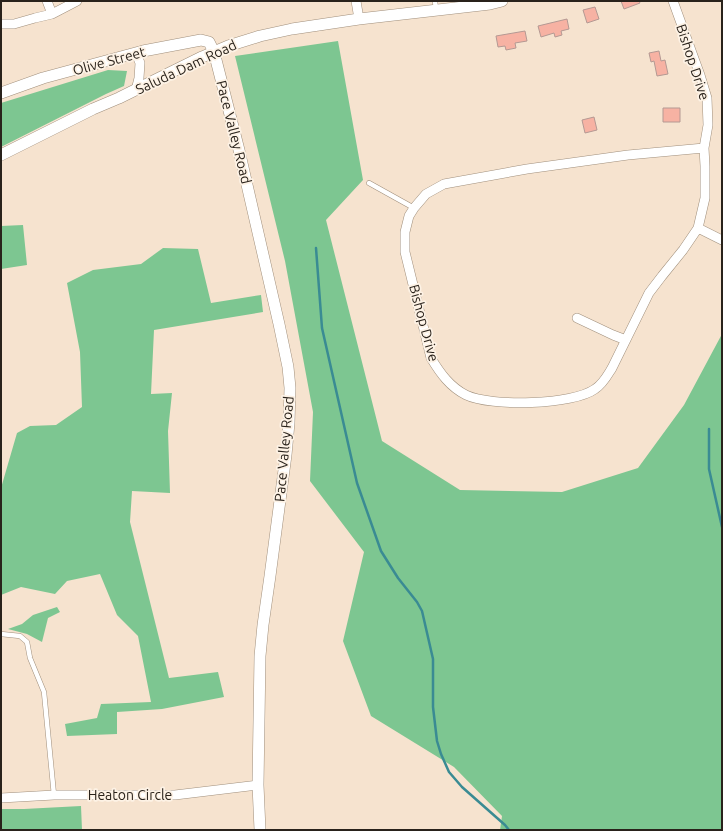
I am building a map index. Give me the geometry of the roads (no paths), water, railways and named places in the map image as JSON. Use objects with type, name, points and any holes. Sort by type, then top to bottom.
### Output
[{"type":"street","points":[[47,1],[52,14]]},
{"type":"street","points":[[1,24],[14,24],[52,14],[77,1]]},
{"type":"street","points":[[356,1],[359,19]]},
{"type":"street","name":"Saluda Dam Road","points":[[1,155],[168,73],[214,52],[260,36],[292,29],[436,5],[502,1]]},
{"type":"street","name":"Bishop Drive","points":[[673,1],[707,98],[708,125],[704,148],[706,166],[705,198],[698,228],[684,250],[649,293],[602,385],[580,396],[560,400],[506,402],[488,401],[461,392],[451,385],[439,373],[431,358],[405,252],[405,232],[409,216],[426,194],[444,184],[543,167],[642,154],[704,148]]},
{"type":"street","name":"Olive Street","points":[[1,92],[44,78],[136,53],[201,40],[209,42],[214,52]]},
{"type":"street","name":"Pace Valley Road","points":[[214,52],[239,150],[279,324],[288,367],[290,388],[286,455],[260,656],[258,785],[260,830]]},
{"type":"street","points":[[136,53],[140,63],[139,78],[136,90]]},
{"type":"street","points":[[698,228],[722,240]]},
{"type":"street","points":[[577,318],[626,340]]},
{"type":"street","name":"Heaton Circle","points":[[1,798],[54,795],[175,795],[258,785]]},
{"type":"lane","points":[[369,183],[414,208]]},
{"type":"lane","points":[[1,634],[20,636],[27,642],[30,658],[44,692],[54,795]]},
{"type":"waterway","points":[[316,248],[322,328],[357,483],[381,551],[422,611],[433,659],[433,707],[437,741],[441,754],[449,772],[462,787],[509,830]]},
{"type":"waterway","points":[[709,429],[709,469],[722,527]]}]
